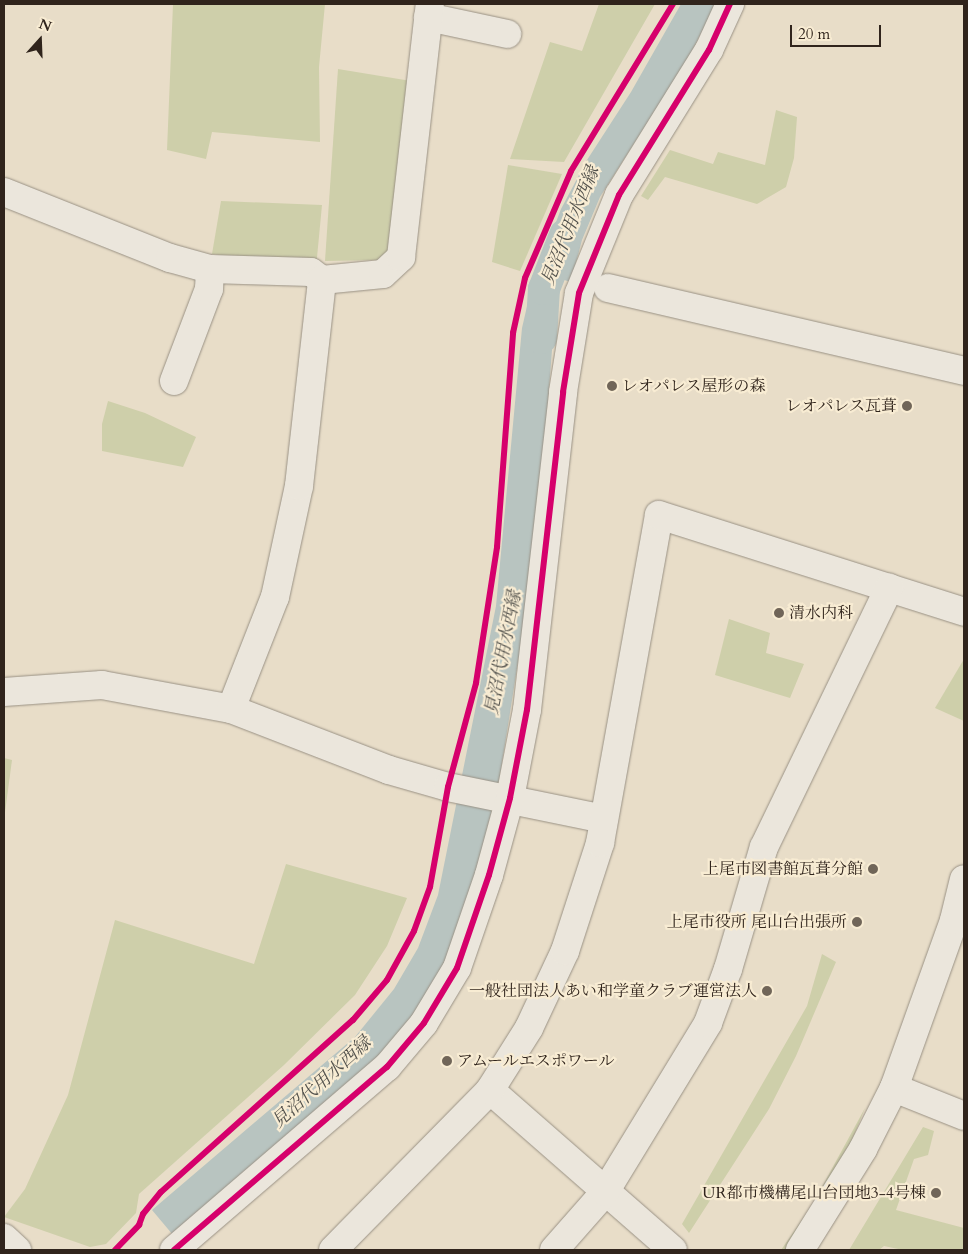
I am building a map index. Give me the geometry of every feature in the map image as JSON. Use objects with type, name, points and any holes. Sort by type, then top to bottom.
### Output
[{"type":"street","points":[[174,1250],[387,1066],[424,1022],[457,968],[466,944],[507,798],[527,710],[563,392],[619,195],[709,50],[730,4]]},
{"type":"street","points":[[4,192],[170,258],[210,269],[311,272],[322,280],[383,274],[401,257],[429,11],[507,34]]},
{"type":"street","points":[[174,380],[209,289],[210,269]]},
{"type":"street","points":[[231,709],[274,597],[299,486],[322,280]]},
{"type":"street","points":[[595,284],[964,371]]},
{"type":"street","points":[[333,1250],[490,1090],[530,1028],[565,951],[600,843],[659,515],[964,612]]},
{"type":"street","points":[[554,1250],[605,1192],[708,1024],[728,969],[764,847],[889,588]]},
{"type":"street","points":[[4,692],[102,685],[231,709],[389,770],[456,788],[604,819]]},
{"type":"street","points":[[800,1250],[863,1149],[894,1088],[954,920],[964,879]]},
{"type":"street","points":[[894,1088],[964,1116]]},
{"type":"street","points":[[490,1090],[673,1250]]},
{"type":"street","points":[[4,1238],[17,1250]]},
{"type":"green space","points":[[173,4],[325,4],[319,67],[320,142],[212,132],[206,159],[167,150]]},
{"type":"green space","points":[[599,4],[655,4],[564,162],[510,159],[550,42],[582,51]]},
{"type":"green space","points":[[338,69],[411,81],[391,248],[384,260],[325,261]]},
{"type":"green space","points":[[776,110],[797,117],[794,158],[786,187],[757,204],[665,177],[648,200],[641,196],[670,150],[713,164],[718,152],[765,165]]},
{"type":"green space","points":[[508,165],[562,174],[520,271],[492,262]]},
{"type":"green space","points":[[221,201],[322,205],[316,268],[212,254]]},
{"type":"green space","points":[[108,401],[145,413],[196,437],[183,467],[102,451],[102,424]]},
{"type":"green space","points":[[729,619],[770,633],[766,653],[804,664],[790,698],[715,675]]},
{"type":"green space","points":[[964,659],[964,721],[935,708]]},
{"type":"green space","points":[[4,758],[12,760],[4,820]]},
{"type":"green space","points":[[286,864],[407,898],[387,946],[355,995],[284,1065],[139,1194],[136,1213],[106,1244],[90,1247],[4,1217],[25,1189],[68,1095],[115,920],[254,964]]},
{"type":"green space","points":[[822,954],[836,962],[796,1056],[769,1109],[689,1233],[682,1224],[807,1006]]},
{"type":"green space","points":[[865,1108],[851,1143],[813,1209],[785,1250],[781,1250],[811,1207]]},
{"type":"green space","points":[[923,1127],[934,1131],[928,1155],[914,1159],[896,1210],[964,1228],[964,1250],[903,1250],[884,1246],[879,1250],[849,1250]]},
{"type":"water","points":[[681,4],[716,4],[688,59],[600,197],[582,240],[571,282],[537,272],[561,209],[587,160],[631,92]]},
{"type":"water","points":[[531,289],[559,297],[553,337],[543,469],[531,580],[499,782],[463,924],[450,955],[424,1000],[386,1055],[173,1235],[152,1210],[355,1037],[394,989],[418,948],[438,895],[496,606],[522,328]]},
{"type":"waterway","name":"見沼代用水西縁","points":[[541,338],[544,289],[565,235]]},
{"type":"cycle path","points":[[115,1250],[139,1225],[143,1214],[161,1192],[353,1020],[387,980],[414,931],[430,887],[448,787],[476,683],[497,547],[513,333],[525,278],[571,171],[673,4]]},
{"type":"cycle path","points":[[174,1250],[387,1067],[424,1023],[457,968],[489,875],[510,798],[527,710],[563,392],[579,293],[619,195],[709,50],[730,4]]},
{"type":"place","name":"レオパレス屋形の森","points":[[612,386]]},
{"type":"place","name":"レオパレス瓦葺","points":[[907,406]]},
{"type":"place","name":"清水内科","points":[[779,613]]},
{"type":"place","name":"上尾市図書館瓦葺分館","points":[[873,869]]},
{"type":"place","name":"上尾市役所 尾山台出張所","points":[[857,922]]},
{"type":"place","name":"一般社団法人あい和学童クラブ運営法人","points":[[767,991]]},
{"type":"place","name":"アムールエスポワール","points":[[447,1061]]},
{"type":"place","name":"UR都市機構尾山台団地3-4号棟","points":[[936,1193]]}]
